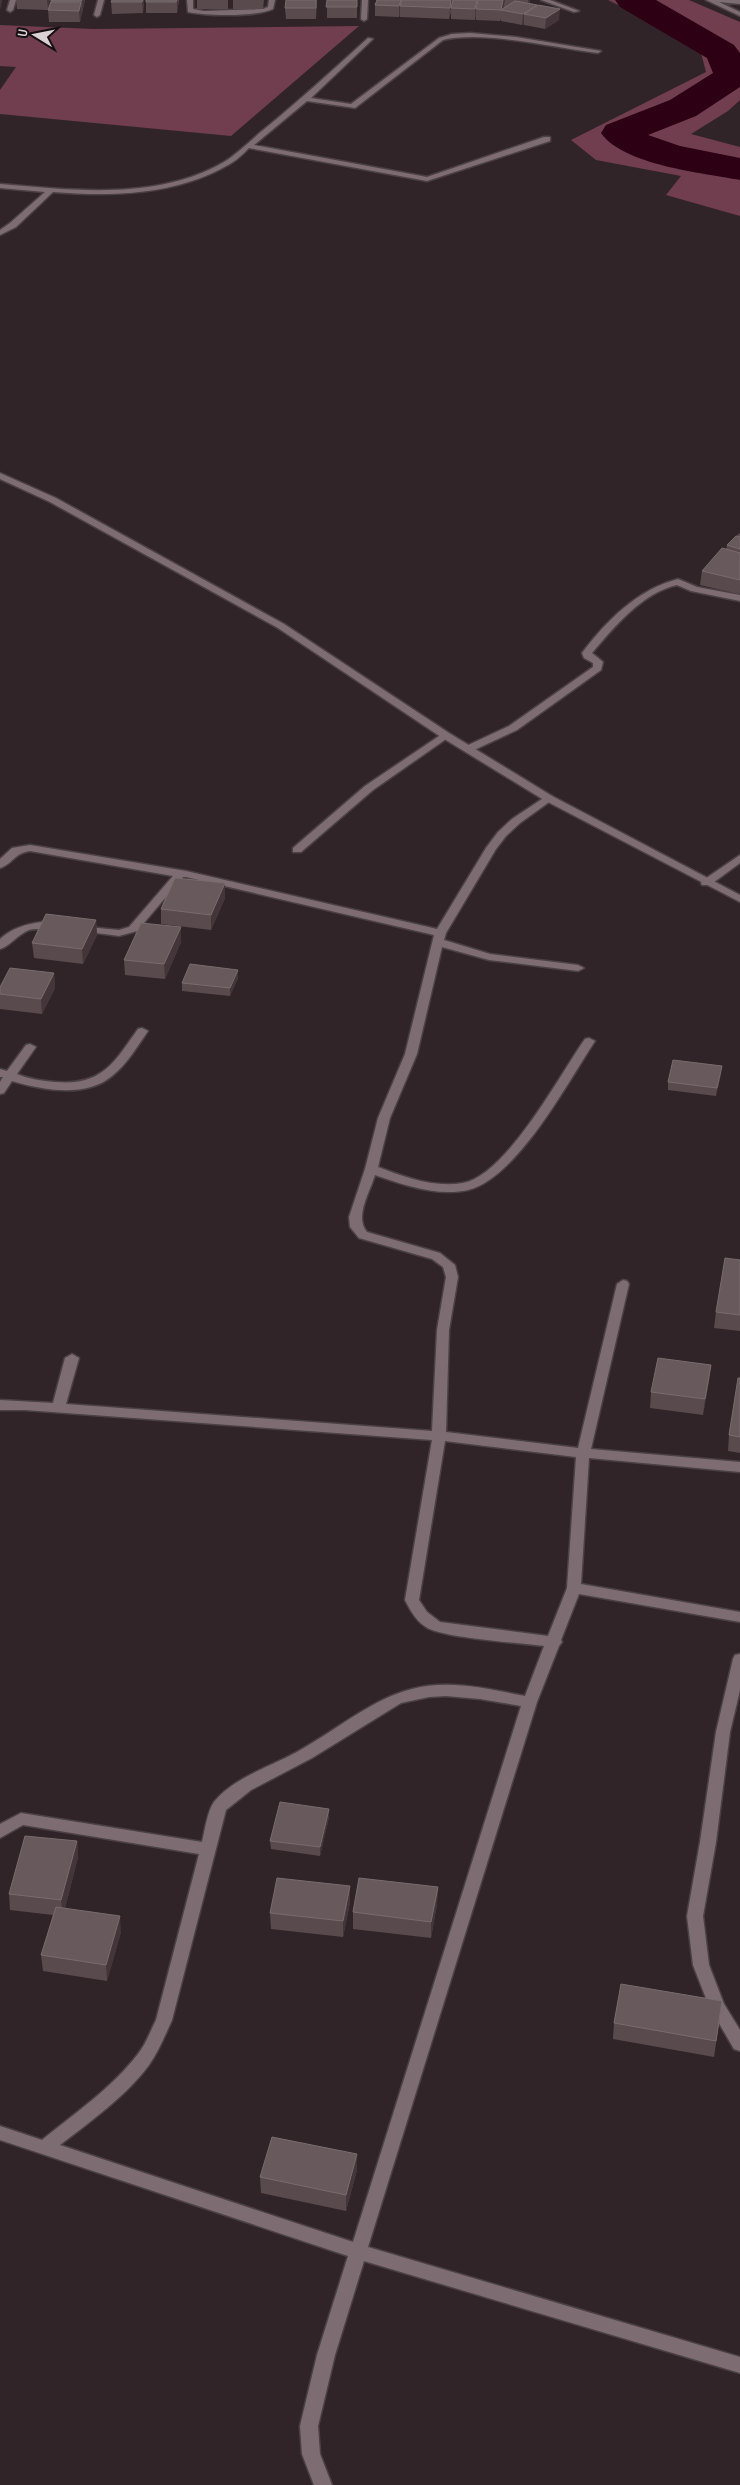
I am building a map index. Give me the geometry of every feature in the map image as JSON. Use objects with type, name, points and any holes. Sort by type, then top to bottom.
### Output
[{"type":"street","points":[[10,10],[13,0]]},
{"type":"street","points":[[98,15],[101,0]]},
{"type":"street","points":[[190,0],[190,11],[204,13],[264,11],[271,8],[272,0]]},
{"type":"street","points":[[364,19],[365,0]]},
{"type":"street","points":[[544,0],[576,11]]},
{"type":"street","points":[[709,0],[740,14]]},
{"type":"street","points":[[718,0],[740,2]]},
{"type":"street","points":[[306,99],[352,106],[441,39],[449,36],[496,38],[598,51]]},
{"type":"street","points":[[0,186],[116,193],[150,189],[213,171],[248,146],[306,99],[370,39]]},
{"type":"street","points":[[248,146],[426,179],[546,139]]},
{"type":"street","points":[[0,233],[13,225],[51,190]]},
{"type":"street","points":[[0,476],[53,500],[281,626],[445,735],[548,798],[706,883],[740,899]]},
{"type":"street","points":[[468,749],[512,728],[598,668],[598,662],[587,656],[587,653],[614,624],[657,588],[678,582],[694,589],[740,598]]},
{"type":"street","points":[[297,850],[369,788],[445,735]]},
{"type":"street","points":[[548,798],[516,821],[502,834],[438,938],[410,1054],[384,1118],[371,1169],[355,1217],[356,1227],[363,1235],[436,1256],[448,1265],[452,1277],[443,1330],[439,1436],[412,1600],[420,1615],[427,1622],[437,1627],[555,1642]]},
{"type":"street","points":[[0,865],[16,850],[30,848],[201,876],[438,938],[489,957],[578,968]]},
{"type":"street","points":[[706,883],[740,858]]},
{"type":"street","points":[[0,946],[16,932],[36,925],[114,932],[130,931],[137,927],[180,874]]},
{"type":"street","points":[[5,1074],[49,1085],[90,1086],[104,1078],[122,1062],[142,1031]]},
{"type":"street","points":[[371,1169],[405,1181],[429,1186],[451,1187],[478,1182],[496,1170],[519,1145],[590,1041]]},
{"type":"street","points":[[0,1090],[5,1074],[30,1047]]},
{"type":"street","points":[[323,2485],[311,2454],[309,2426],[326,2355],[530,1702],[555,1642],[574,1588],[583,1454],[623,1284]]},
{"type":"street","points":[[58,1409],[72,1358]]},
{"type":"street","points":[[0,1405],[25,1405],[58,1409],[439,1436],[583,1454],[740,1467]]},
{"type":"street","points":[[574,1588],[740,1617]]},
{"type":"street","points":[[740,1658],[723,1732],[708,1842],[695,1916],[696,1937],[701,1965],[717,2006],[740,2044]]},
{"type":"street","points":[[44,2148],[101,2101],[139,2065],[153,2046],[164,2020],[219,1807],[230,1795],[250,1781],[293,1762],[396,1699],[423,1690],[437,1690],[530,1702]]},
{"type":"street","points":[[0,1832],[21,1819],[207,1849]]},
{"type":"street","points":[[0,2133],[357,2251],[740,2365]]},
{"type":"shaded area","points":[[608,0],[689,0],[740,22],[740,100],[728,111],[691,134],[740,147],[740,216],[666,195],[681,176],[596,160],[571,140],[706,72],[699,45]]},
{"type":"shaded area","points":[[0,25],[93,29],[359,26],[231,136],[0,114],[0,90],[16,67],[0,66]]},
{"type":"building","points":[[51,0],[82,0],[51,1]]},
{"type":"building","points":[[112,0],[143,0],[142,2],[111,2]]},
{"type":"building","points":[[146,0],[177,0],[176,2],[146,2]]},
{"type":"building","points":[[286,0],[316,0],[316,8],[285,8]]},
{"type":"building","points":[[327,0],[357,0],[357,7],[326,7]]},
{"type":"building","points":[[377,0],[401,0],[399,6],[375,5]]},
{"type":"building","points":[[402,0],[451,0],[450,8],[400,6]]},
{"type":"building","points":[[453,0],[477,0],[475,9],[451,8]]},
{"type":"building","points":[[478,0],[503,0],[501,10],[476,9]]},
{"type":"building","points":[[515,1],[537,5],[523,14],[501,10]]},
{"type":"building","points":[[51,2],[81,2],[79,11],[48,10]]},
{"type":"building","points":[[538,5],[560,9],[546,18],[524,14]]},
{"type":"building","points":[[736,536],[740,537],[740,549],[727,545]]},
{"type":"building","points":[[722,548],[740,553],[740,580],[702,571]]},
{"type":"building","points":[[175,878],[225,883],[211,915],[161,909]]},
{"type":"building","points":[[46,914],[96,920],[82,949],[32,943]]},
{"type":"building","points":[[141,923],[181,927],[164,964],[124,960]]},
{"type":"building","points":[[190,964],[238,970],[230,988],[182,983]]},
{"type":"building","points":[[10,968],[54,973],[41,999],[0,994],[0,987]]},
{"type":"building","points":[[673,1060],[722,1066],[717,1088],[668,1082]]},
{"type":"building","points":[[725,1258],[740,1260],[740,1315],[716,1312]]},
{"type":"building","points":[[658,1358],[711,1365],[705,1399],[651,1392]]},
{"type":"building","points":[[738,1378],[740,1378],[740,1437],[729,1435]]},
{"type":"building","points":[[280,1802],[329,1809],[320,1847],[270,1841]]},
{"type":"building","points":[[25,1836],[77,1841],[61,1900],[9,1894]]},
{"type":"building","points":[[277,1878],[350,1886],[343,1921],[270,1913]]},
{"type":"building","points":[[359,1878],[438,1887],[431,1922],[353,1912]]},
{"type":"building","points":[[56,1907],[120,1916],[106,1965],[41,1955]]},
{"type":"building","points":[[621,1984],[722,2001],[716,2041],[614,2023]]},
{"type":"building","points":[[272,2137],[357,2154],[346,2195],[260,2177]]},
{"type":"waterway","points":[[632,0],[722,52],[732,76],[683,108],[619,133],[628,140],[658,151],[740,169]]}]
